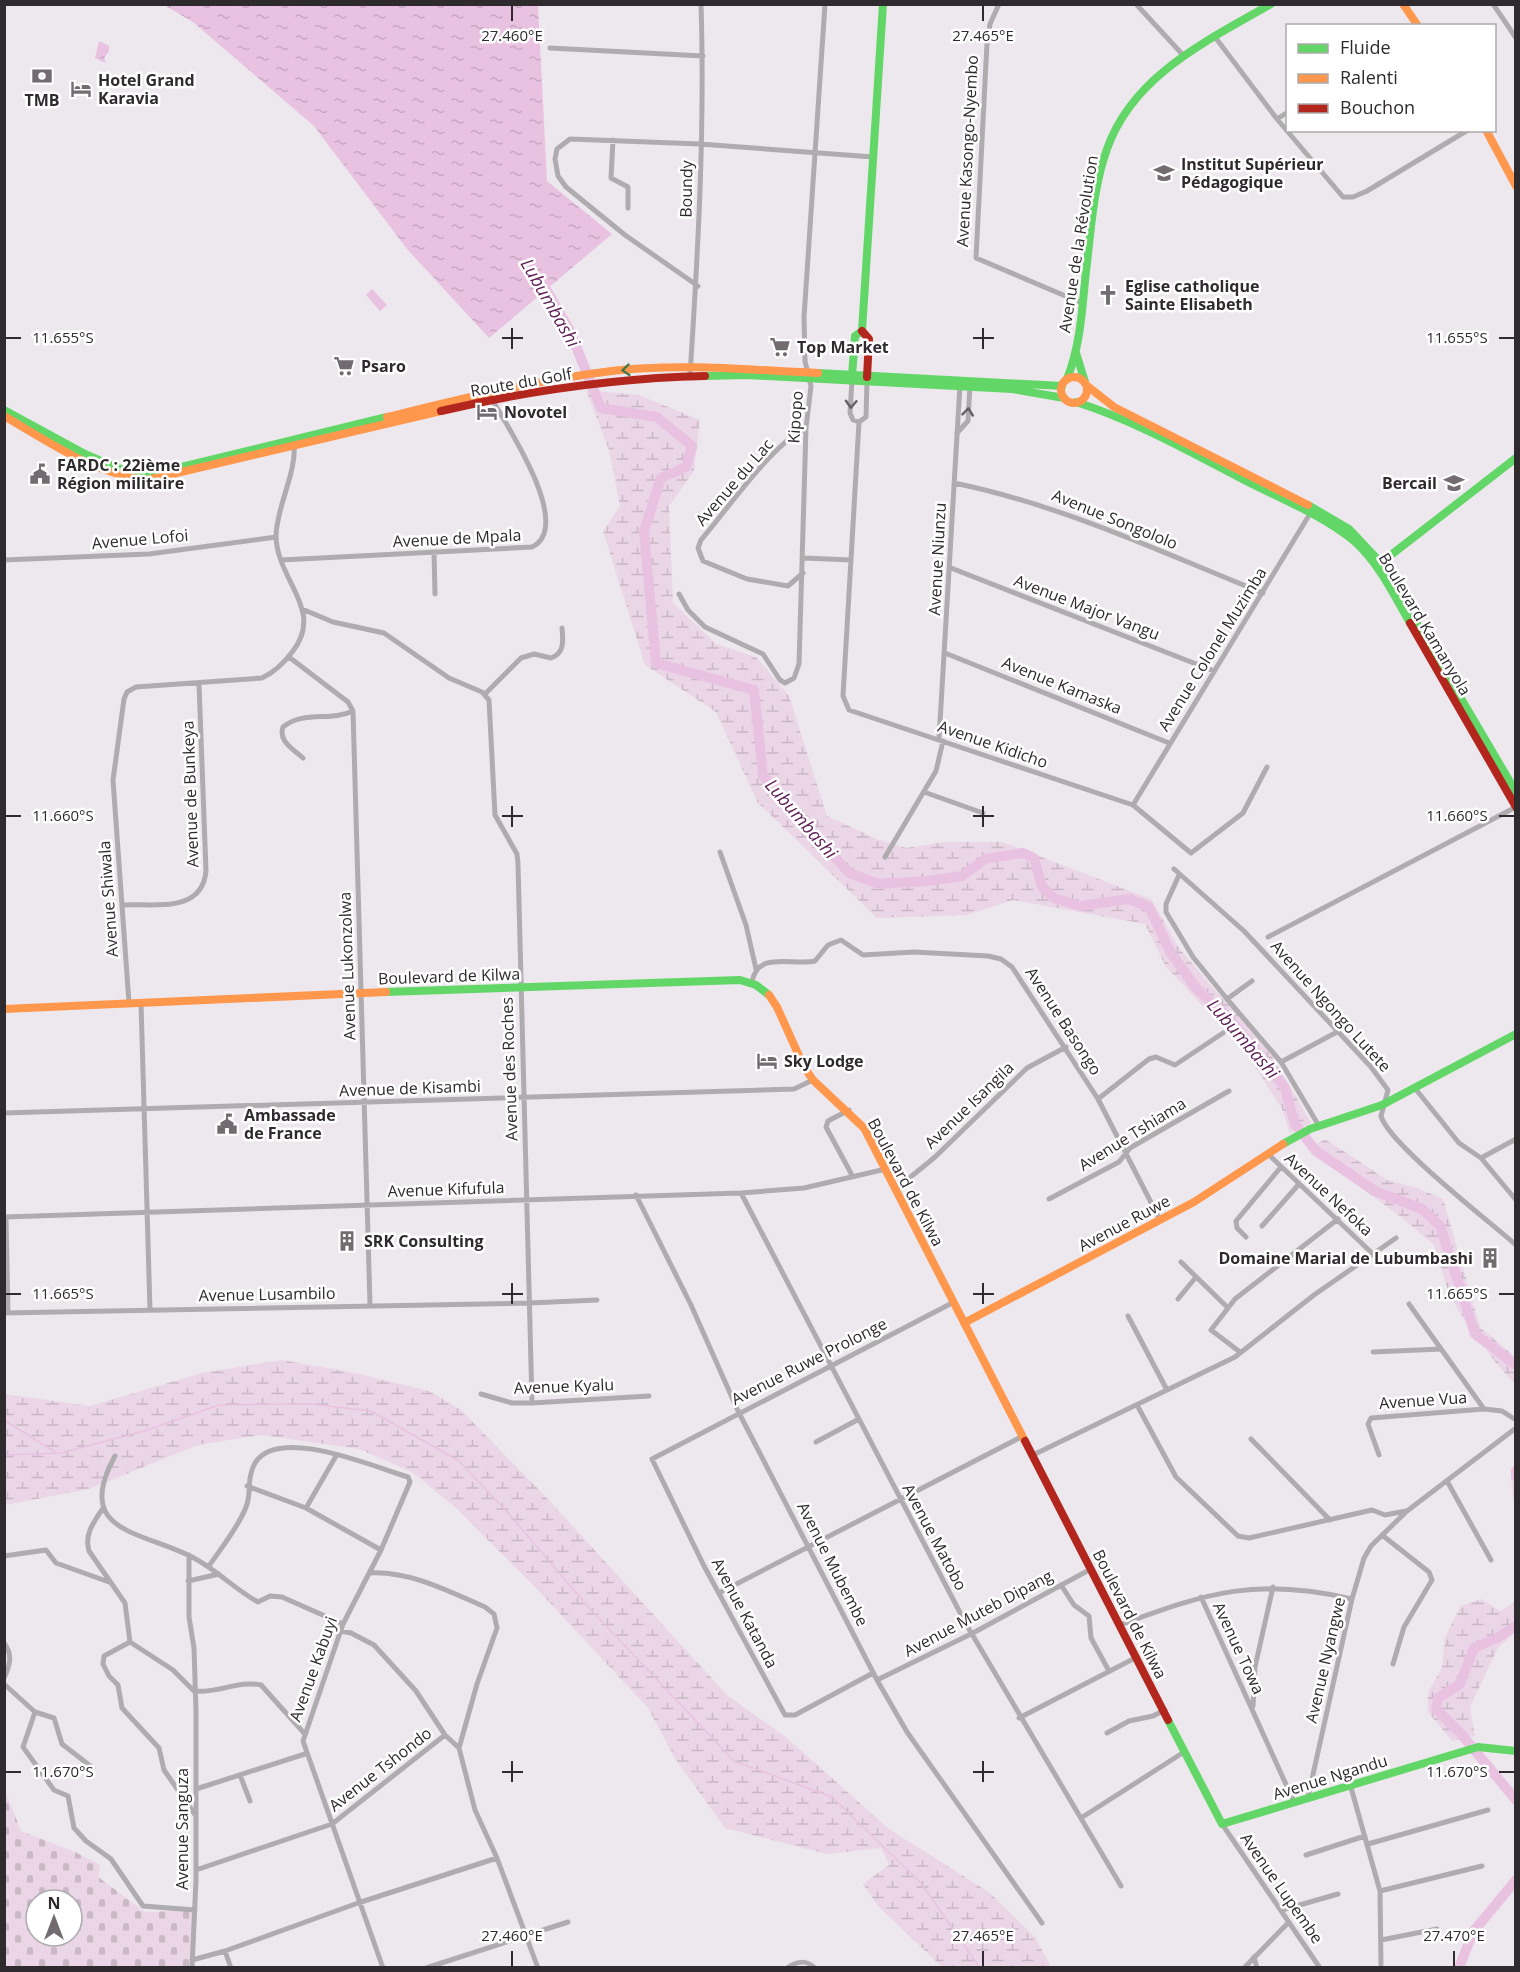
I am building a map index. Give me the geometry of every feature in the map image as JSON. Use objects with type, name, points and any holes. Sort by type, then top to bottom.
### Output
[{"type":"street","name":"Boundy","points":[[690,371],[698,286],[703,56],[701,4]]},
{"type":"street","name":"Kipopo","points":[[679,594],[688,610],[705,627],[763,654],[780,680],[785,683],[794,678],[799,664],[804,558],[809,375],[804,353],[804,317],[825,4]]},
{"type":"street","points":[[859,422],[866,417],[869,338],[862,331],[883,4]]},
{"type":"street","name":"Avenue Kasongo-Nyembo","points":[[999,4],[990,24],[987,43],[976,258],[1082,303]]},
{"type":"street","points":[[1136,4],[1183,56]]},
{"type":"street","name":"Avenue de la Révolution","points":[[1076,350],[1101,174],[1110,140],[1140,93],[1159,73],[1183,56],[1271,4]]},
{"type":"street","points":[[1403,4],[1417,24]]},
{"type":"street","points":[[1492,4],[1515,38]]},
{"type":"street","points":[[1215,37],[1286,130]]},
{"type":"street","points":[[550,48],[703,56]]},
{"type":"street","points":[[1276,118],[1286,113]]},
{"type":"street","points":[[1287,132],[1338,194],[1348,198],[1367,190],[1465,132]]},
{"type":"street","points":[[1487,132],[1515,186]]},
{"type":"street","points":[[698,286],[626,235],[566,187],[559,177],[555,159],[557,149],[562,143],[570,139],[613,140],[873,157]]},
{"type":"street","points":[[613,140],[611,178],[628,188],[628,208]]},
{"type":"street","points":[[859,422],[850,415],[855,336],[862,331]]},
{"type":"street","points":[[1076,350],[1086,394],[1077,402],[1064,398],[1062,386],[1067,379],[1076,350]]},
{"type":"street","name":"Route du Golf","points":[[4,416],[96,466],[134,479],[164,478],[328,434],[490,396],[590,379],[690,371],[809,375],[960,383],[1023,390],[1064,398]]},
{"type":"street","points":[[1067,379],[1076,377],[1085,384]]},
{"type":"street","name":"Avenue Niunzu","points":[[885,857],[936,771],[941,740],[960,383]]},
{"type":"street","points":[[957,433],[968,421],[970,384],[1062,386]]},
{"type":"street","name":"Boulevard Kamanyola","points":[[1085,384],[1106,403],[1188,448],[1312,510],[1346,535],[1379,564],[1500,771],[1515,792]]},
{"type":"street","name":"Avenue de Mpala","points":[[281,560],[532,547],[543,539],[540,485],[490,396]]},
{"type":"street","name":"Boulevard Kamanyola","points":[[1077,402],[1102,410],[1188,448]]},
{"type":"street","points":[[4,410],[99,460],[123,470],[139,473],[173,469],[293,443]]},
{"type":"street","points":[[804,558],[851,560],[859,422]]},
{"type":"street","name":"Avenue du Lac","points":[[803,573],[789,586],[747,579],[703,561],[698,549],[701,540],[770,459],[789,439],[806,428]]},
{"type":"street","name":"Avenue Shiwala","points":[[129,1003],[113,780],[124,699],[127,692],[136,687],[262,678],[279,668],[289,657],[304,633],[302,609],[281,560],[276,537],[293,443]]},
{"type":"street","points":[[1379,564],[1515,458]]},
{"type":"street","name":"Avenue Songololo","points":[[954,483],[1025,499],[1057,510],[1263,593]]},
{"type":"street","name":"Avenue Colonel Muzimba","points":[[1133,805],[1312,510]]},
{"type":"street","name":"Avenue Lofoi","points":[[4,560],[149,554],[276,537]]},
{"type":"street","points":[[434,552],[435,594]]},
{"type":"street","name":"Avenue Kidicho","points":[[851,560],[843,696],[846,706],[852,711],[1133,805]]},
{"type":"street","name":"Avenue Major Vangu","points":[[951,568],[1214,671]]},
{"type":"street","points":[[302,609],[333,622],[384,633],[449,678],[485,694],[521,658],[534,654],[551,658],[559,654],[563,644],[562,628]]},
{"type":"street","name":"Avenue Kamaska","points":[[945,653],[1170,743]]},
{"type":"street","points":[[289,657],[348,702],[352,711],[340,716],[299,718],[283,727],[281,734],[284,741],[303,758]]},
{"type":"street","name":"Avenue de Bunkeya","points":[[122,905],[184,902],[196,897],[204,886],[206,871],[199,684]]},
{"type":"street","name":"Avenue des Roches","points":[[485,694],[490,704],[495,815],[518,859],[519,987],[525,1097],[525,1200],[532,1403]]},
{"type":"street","name":"Avenue Lukonzolwa","points":[[352,711],[366,1103],[370,1305]]},
{"type":"street","points":[[1133,805],[1188,852],[1193,853],[1243,813],[1267,767]]},
{"type":"street","name":"Boulevard Kamanyola","points":[[1500,771],[1515,807]]},
{"type":"street","points":[[924,792],[982,813]]},
{"type":"street","points":[[1268,937],[1515,807]]},
{"type":"street","points":[[720,852],[752,942],[756,969],[752,982]]},
{"type":"street","name":"Avenue Ngongo Lutete","points":[[1174,869],[1244,931],[1386,1087],[1386,1103],[1381,1116],[1389,1130],[1452,1192],[1515,1245]]},
{"type":"street","points":[[1179,875],[1166,904],[1166,912],[1192,957],[1281,1062],[1319,1126],[1386,1103],[1515,1034]]},
{"type":"street","name":"Avenue Basongo","points":[[756,969],[761,964],[774,961],[815,961],[828,945],[841,940],[863,955],[914,952],[988,956],[1001,960],[1012,967],[1098,1099],[1124,1155],[1160,1220]]},
{"type":"street","name":"Boulevard de Kilwa","points":[[4,1010],[519,987],[740,980],[752,982],[773,998],[802,1063],[813,1080],[849,1110],[864,1128],[1222,1824]]},
{"type":"street","points":[[1227,999],[1252,981]]},
{"type":"street","points":[[141,1003],[150,1310]]},
{"type":"street","points":[[1281,1062],[1338,1032]]},
{"type":"street","points":[[1098,1099],[1149,1059],[1156,1057],[1175,1065],[1223,1033]]},
{"type":"street","name":"Avenue Isangila","points":[[896,1189],[935,1157],[1027,1068],[1066,1047]]},
{"type":"street","name":"Avenue de Kisambi","points":[[4,1113],[794,1089],[813,1080]]},
{"type":"street","points":[[1414,1087],[1459,1143],[1481,1158],[1515,1200]]},
{"type":"street","name":"Avenue Tshiama","points":[[1049,1199],[1119,1162],[1130,1148],[1229,1091]]},
{"type":"street","points":[[849,1110],[826,1125],[853,1177]]},
{"type":"street","name":"Avenue Ruwe","points":[[964,1323],[1160,1220],[1236,1176],[1267,1153],[1319,1126]]},
{"type":"street","points":[[1481,1158],[1515,1138]]},
{"type":"street","name":"Avenue Nefoka","points":[[1267,1153],[1374,1255]]},
{"type":"street","points":[[1246,1237],[1237,1228],[1236,1221],[1281,1167]]},
{"type":"street","name":"Avenue Kifufula","points":[[5,1217],[798,1189],[886,1169]]},
{"type":"street","points":[[1262,1226],[1299,1184]]},
{"type":"street","name":"Avenue Matobo","points":[[741,1192],[971,1634],[1121,1886]]},
{"type":"street","name":"Avenue Mubembe","points":[[636,1195],[691,1305],[738,1411],[877,1680],[907,1732],[1042,1923]]},
{"type":"street","points":[[5,1217],[6,1313]]},
{"type":"street","points":[[1240,1352],[1211,1330],[1226,1306],[1338,1219]]},
{"type":"street","points":[[1033,1455],[1235,1357],[1314,1295],[1396,1238]]},
{"type":"street","points":[[1181,1262],[1226,1306]]},
{"type":"street","points":[[1178,1299],[1196,1277]]},
{"type":"street","name":"Avenue Lusambilo","points":[[6,1313],[597,1300]]},
{"type":"street","name":"Avenue Ruwe Prolonge","points":[[676,1444],[954,1302]]},
{"type":"street","points":[[1409,1304],[1484,1409]]},
{"type":"street","points":[[1128,1316],[1167,1390]]},
{"type":"street","points":[[1373,1352],[1441,1349]]},
{"type":"street","name":"Avenue Kyalu","points":[[481,1394],[512,1403],[649,1396]]},
{"type":"street","points":[[1137,1405],[1176,1477],[1238,1536],[1249,1538],[1372,1510],[1385,1515],[1407,1511]]},
{"type":"street","name":"Avenue Vua","points":[[1379,1455],[1368,1424],[1371,1418],[1484,1409],[1502,1411],[1515,1420]]},
{"type":"street","points":[[816,1443],[859,1419]]},
{"type":"street","name":"Avenue Nyangwe","points":[[1308,1797],[1352,1599],[1364,1558],[1382,1535],[1407,1511],[1515,1428]]},
{"type":"street","points":[[719,1593],[1023,1436]]},
{"type":"street","points":[[1251,1439],[1330,1520]]},
{"type":"street","name":"Avenue Katanda","points":[[676,1444],[652,1459],[719,1593],[785,1715],[795,1715],[873,1672]]},
{"type":"street","points":[[208,1566],[246,1508],[247,1486],[255,1464],[262,1454],[273,1449],[306,1447],[336,1456],[306,1508]]},
{"type":"street","points":[[115,1456],[101,1489],[103,1508],[116,1524],[128,1532],[189,1555],[258,1602],[275,1595],[343,1624]]},
{"type":"street","name":"Avenue Kabuyi","points":[[336,1456],[408,1477],[410,1487],[343,1624],[304,1733],[305,1754],[383,1968]]},
{"type":"street","points":[[1447,1481],[1491,1560]]},
{"type":"street","points":[[247,1486],[306,1508],[381,1550]]},
{"type":"street","points":[[103,1508],[88,1532],[86,1542],[89,1551],[102,1566],[109,1582],[125,1603],[130,1642],[173,1670],[194,1691],[210,1692],[244,1683],[261,1685],[304,1733]]},
{"type":"street","points":[[1382,1535],[1429,1572],[1432,1580],[1404,1627],[1393,1664]]},
{"type":"street","points":[[4,1556],[46,1550],[56,1563],[109,1582]]},
{"type":"street","name":"Avenue Sanguza","points":[[189,1555],[189,1617],[194,1648],[196,1789],[196,1870],[192,1968]]},
{"type":"street","name":"Avenue Muteb Dipang","points":[[877,1680],[971,1634],[1091,1569]]},
{"type":"street","points":[[369,1573],[388,1572],[413,1580],[485,1607],[494,1614],[497,1628],[477,1684],[459,1748],[472,1803],[497,1858],[538,1968]]},
{"type":"street","points":[[188,1581],[219,1574]]},
{"type":"street","points":[[1061,1585],[1074,1605],[1089,1616],[1091,1638],[1109,1671]]},
{"type":"street","points":[[1120,1625],[1201,1597],[1238,1589],[1273,1587],[1315,1591],[1352,1599]]},
{"type":"street","name":"Avenue Towa","points":[[1253,1709],[1255,1667],[1273,1587]]},
{"type":"street","name":"Avenue Towa","points":[[1201,1597],[1294,1802]]},
{"type":"street","points":[[340,1631],[351,1633],[374,1645],[432,1712],[445,1735],[459,1748]]},
{"type":"street","points":[[130,1642],[104,1656],[104,1664],[109,1676],[118,1685],[122,1708],[159,1748],[164,1770],[196,1816]]},
{"type":"street","points":[[4,1643],[8,1648],[10,1661],[4,1678]]},
{"type":"street","points":[[1019,1718],[1137,1657]]},
{"type":"street","points":[[4,1684],[35,1712],[54,1718],[62,1744],[93,1768]]},
{"type":"street","points":[[1107,1733],[1130,1721],[1153,1716],[1165,1710]]},
{"type":"street","points":[[35,1712],[23,1748],[54,1790],[65,1793],[69,1798],[72,1824],[77,1833],[111,1859],[143,1906],[195,1910]]},
{"type":"street","name":"Avenue Tshondo","points":[[196,1870],[332,1824],[445,1735]]},
{"type":"street","name":"Avenue Ngandu","points":[[1222,1824],[1478,1747],[1515,1751]]},
{"type":"street","points":[[1081,1818],[1184,1752]]},
{"type":"street","points":[[196,1789],[305,1754]]},
{"type":"street","points":[[240,1775],[250,1801]]},
{"type":"street","points":[[1350,1784],[1380,1891],[1381,1968]]},
{"type":"street","points":[[1368,1844],[1488,1810]]},
{"type":"street","name":"Avenue Lupembe","points":[[1222,1824],[1320,1968]]},
{"type":"street","points":[[1306,1855],[1365,1836]]},
{"type":"street","points":[[192,1960],[225,1952],[358,1903],[497,1858]]},
{"type":"street","points":[[1380,1891],[1482,1866]]},
{"type":"street","points":[[1282,1910],[1338,1894]]},
{"type":"street","points":[[426,1968],[568,1922]]},
{"type":"street","points":[[1244,1968],[1289,1922]]},
{"type":"street","points":[[1381,1941],[1437,1929]]},
{"type":"street","points":[[225,1952],[231,1968]]},
{"type":"street","points":[[1254,1957],[1257,1968]]},
{"type":"street","points":[[787,1968],[796,1962],[811,1964],[815,1968]]},
{"type":"green space","points":[[586,390],[639,395],[700,420],[694,471],[669,506],[673,603],[716,644],[756,657],[789,696],[827,816],[879,840],[906,848],[945,842],[1002,842],[1151,899],[1179,948],[1218,994],[1258,1032],[1311,1123],[1290,1133],[1282,1109],[1244,1049],[1166,967],[1145,924],[1013,900],[967,915],[877,918],[758,803],[716,712],[645,665],[603,531],[620,506],[609,450]]},
{"type":"green space","points":[[1325,1139],[1387,1180],[1417,1188],[1443,1199],[1480,1327],[1515,1357],[1515,1384],[1495,1362],[1458,1310],[1446,1285],[1434,1245],[1400,1216],[1307,1149]]},
{"type":"green space","points":[[282,1360],[355,1373],[429,1391],[460,1409],[546,1497],[727,1695],[787,1738],[889,1829],[990,1893],[1035,1937],[1051,1967],[942,1967],[878,1906],[863,1884],[889,1865],[881,1848],[827,1854],[725,1828],[676,1760],[648,1708],[535,1587],[455,1507],[412,1472],[359,1449],[261,1435],[198,1445],[89,1489],[5,1505],[4,1394],[90,1406],[202,1373]]},
{"type":"green space","points":[[1515,1460],[1515,1514],[1511,1477]]},
{"type":"green space","points":[[1482,1599],[1500,1611],[1515,1602],[1515,1632],[1498,1648],[1470,1707],[1475,1736],[1452,1741],[1428,1712],[1428,1692],[1442,1668],[1445,1637],[1461,1606]]},
{"type":"green space","points":[[4,1788],[21,1831],[75,1852],[100,1865],[98,1877],[145,1912],[195,1910],[192,1967],[5,1967]]},
{"type":"water","points":[[164,5],[538,5],[547,181],[612,234],[489,338],[407,249],[314,126],[193,22]]},
{"type":"water","points":[[99,41],[109,46],[109,51],[104,58],[106,63],[95,58]]},
{"type":"water","points":[[372,289],[387,305],[380,311],[366,295]]},
{"type":"waterway","name":"Lubumbashi","points":[[540,279],[569,329],[601,408],[657,417],[692,446],[686,467],[661,478],[644,531],[656,663],[754,690],[763,776],[849,873],[879,884],[927,881],[962,876],[985,859],[1023,853],[1034,858],[1042,887],[1054,898],[1080,906],[1129,899],[1149,907],[1171,953],[1196,988],[1230,1019],[1285,1088],[1295,1124],[1316,1151],[1375,1191],[1422,1209],[1440,1226],[1475,1334],[1516,1365]]},
{"type":"waterway","points":[[4,1455],[61,1453],[144,1431],[219,1405],[310,1404],[371,1411],[459,1461],[509,1514],[591,1610],[734,1761],[832,1797],[921,1883],[980,1968]]},
{"type":"waterway","points":[[4,1420],[57,1453]]},
{"type":"waterway","name":"Lubumbashi","points":[[1516,1471],[1516,1476]]},
{"type":"waterway","name":"Lubumbashi","points":[[1516,1626],[1497,1638],[1474,1648],[1460,1684],[1438,1698],[1436,1709],[1462,1735],[1516,1800]]},
{"type":"waterway","name":"Lubumbashi","points":[[1459,1968],[1473,1932],[1516,1880]]},
{"type":"traffic: fast","points":[[852,376],[855,336],[862,331],[883,4]]},
{"type":"traffic: fast","points":[[1067,379],[1080,326],[1091,225],[1102,164],[1119,123],[1153,80],[1198,47],[1271,4]]},
{"type":"traffic: fast","points":[[1076,353],[1085,382]]},
{"type":"traffic: fast","points":[[818,373],[1062,386]]},
{"type":"traffic: fast","points":[[705,376],[746,375],[1012,389],[1064,398]]},
{"type":"traffic: fast","points":[[1076,402],[1164,439],[1330,524],[1363,549],[1385,579],[1410,623]]},
{"type":"traffic: fast","points":[[4,410],[85,454],[117,468],[142,473],[173,469],[387,417]]},
{"type":"traffic: fast","points":[[1378,565],[1516,458]]},
{"type":"traffic: fast","points":[[1308,505],[1349,529],[1382,564],[1516,792]]},
{"type":"traffic: fast","points":[[386,992],[740,980],[756,985],[769,995]]},
{"type":"traffic: fast","points":[[1283,1144],[1310,1129],[1382,1105],[1516,1034]]},
{"type":"traffic: fast","points":[[1168,1720],[1222,1824],[1478,1747],[1516,1751]]},
{"type":"traffic: slow","points":[[1403,4],[1417,24]]},
{"type":"traffic: slow","points":[[1487,132],[1516,186]]},
{"type":"traffic: slow","points":[[387,417],[527,385],[612,371],[689,367],[818,373]]},
{"type":"traffic: slow","points":[[1074,377],[1083,381],[1087,390],[1083,399],[1074,403],[1065,399],[1061,390],[1065,381],[1074,377]]},
{"type":"traffic: slow","points":[[1086,385],[1114,407],[1308,505]]},
{"type":"traffic: slow","points":[[4,416],[90,464],[127,477],[147,480],[441,411]]},
{"type":"traffic: slow","points":[[4,1009],[386,992]]},
{"type":"traffic: slow","points":[[769,995],[777,1007],[804,1067],[813,1080],[864,1128],[1025,1441]]},
{"type":"traffic: slow","points":[[964,1323],[1194,1202],[1283,1144]]},
{"type":"traffic: jam","points":[[862,331],[869,339],[867,377]]},
{"type":"traffic: jam","points":[[441,411],[506,397],[572,387],[705,376]]},
{"type":"traffic: jam","points":[[1410,623],[1516,807]]},
{"type":"traffic: jam","points":[[1025,1441],[1168,1720]]},
{"type":"place","name":"TMB","points":[[42,76]]},
{"type":"place","name":"Hotel Grand Karavia","points":[[81,89]]},
{"type":"place","name":"Institut Supérieur Pédagogique","points":[[1164,173]]},
{"type":"place","name":"Eglise catholique Sainte Elisabeth","points":[[1108,295]]},
{"type":"place","name":"Top Market","points":[[780,347]]},
{"type":"place","name":"Psaro","points":[[344,366]]},
{"type":"place","name":"Novotel","points":[[487,412]]},
{"type":"place","name":"FARDC : 22ième Région militaire","points":[[40,474]]},
{"type":"place","name":"Bercail","points":[[1454,483]]},
{"type":"place","name":"Sky Lodge","points":[[767,1061]]},
{"type":"place","name":"Ambassade de France","points":[[227,1124]]},
{"type":"place","name":"SRK Consulting","points":[[347,1241]]},
{"type":"place","name":"Domaine Marial de Lubumbashi","points":[[1490,1258]]}]
